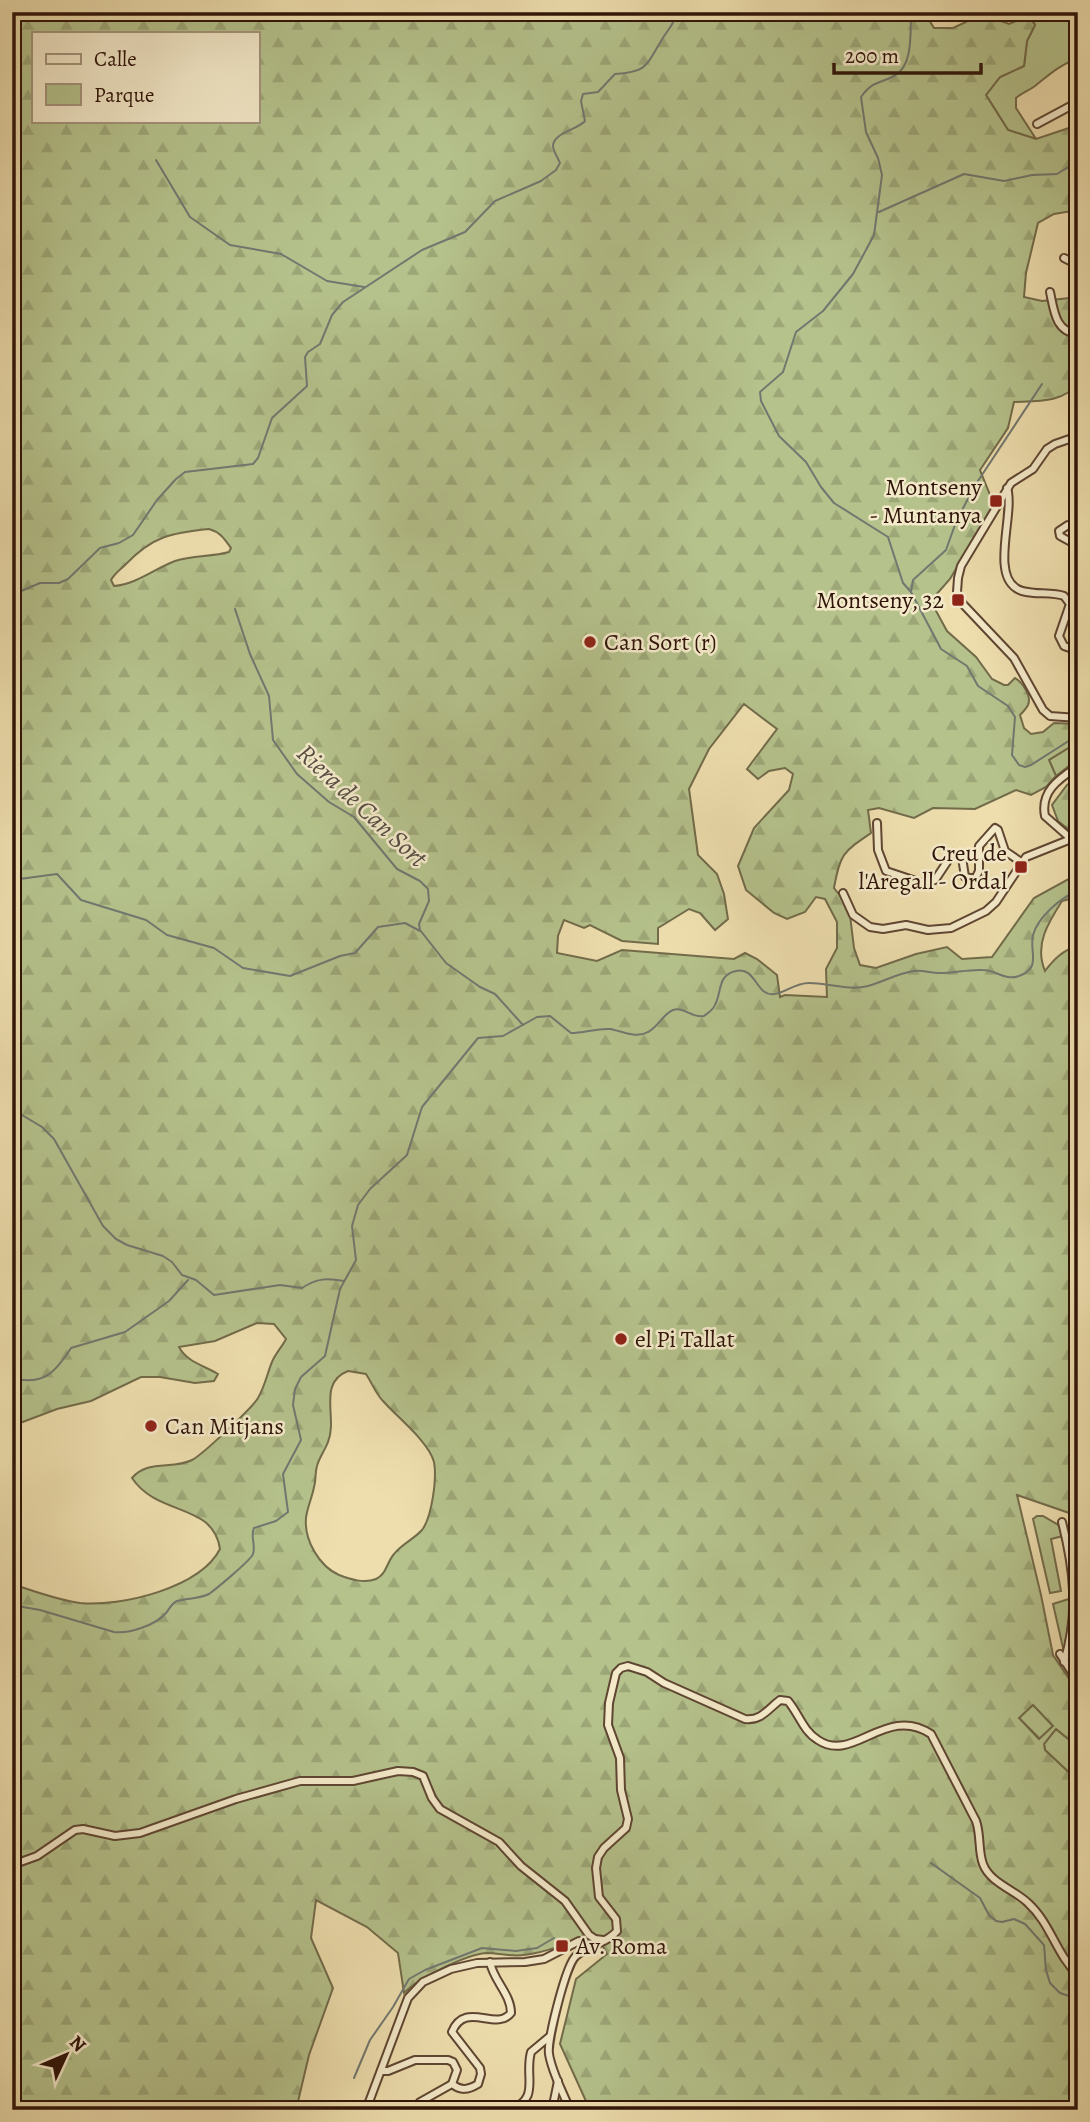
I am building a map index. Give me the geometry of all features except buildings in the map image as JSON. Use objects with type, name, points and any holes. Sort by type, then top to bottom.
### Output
[{"type":"street","points":[[1037,124],[1078,102]]},
{"type":"street","points":[[1063,258],[1078,265]]},
{"type":"street","points":[[1050,292],[1056,320],[1066,331],[1078,334]]},
{"type":"street","points":[[1078,436],[1048,449],[1037,465],[1015,479],[1007,488],[961,566],[958,578],[959,597],[971,614],[1014,658],[1043,710],[1050,716],[1078,718]]},
{"type":"street","points":[[1007,488],[1010,505],[1004,554],[1012,583],[1021,590],[1064,596],[1070,604],[1059,635],[1065,646],[1078,651]]},
{"type":"street","points":[[1078,526],[1068,525],[1059,531],[1065,541],[1078,546]]},
{"type":"street","points":[[1078,766],[1047,791],[1044,802],[1045,816],[1078,845]]},
{"type":"street","points":[[877,823],[878,850],[883,868],[890,874],[922,883],[935,880],[953,853],[962,857],[965,877],[975,879],[979,871],[979,846],[995,828],[1005,851],[1021,862]]},
{"type":"street","points":[[843,893],[852,915],[870,927],[883,929],[906,925],[928,930],[951,928],[986,911],[996,902],[1026,857],[1071,839]]},
{"type":"street","points":[[1062,1522],[1073,1573],[1075,1605],[1064,1662]]},
{"type":"street","points":[[1060,1654],[1078,1682]]},
{"type":"street","points":[[366,2110],[408,1998],[423,1982],[451,1969],[477,1962],[536,1961],[608,1939],[617,1931],[618,1926],[599,1897],[596,1868],[598,1857],[626,1828],[628,1819],[621,1790],[620,1758],[608,1725],[615,1673],[628,1666],[647,1672],[664,1683],[745,1719],[761,1717],[780,1700],[788,1702],[808,1732],[823,1744],[840,1745],[902,1723],[919,1726],[932,1734],[976,1821],[983,1864],[989,1874],[1029,1904],[1046,1924],[1058,1952],[1078,1975]]},
{"type":"street","points":[[12,1865],[37,1856],[75,1830],[124,1836],[140,1833],[236,1798],[300,1781],[353,1780],[408,1771],[423,1776],[440,1809],[504,1845],[521,1867],[565,1901],[591,1937],[598,1940],[608,1939]]},
{"type":"street","points":[[583,1928],[584,1945]]},
{"type":"street","points":[[570,2110],[549,2054],[549,2037],[568,1967],[591,1937]]},
{"type":"street","points":[[452,2084],[467,2090],[478,2084],[481,2074],[480,2068],[454,2037],[452,2032],[457,2022],[475,2016],[503,2020],[511,2012],[510,2002],[491,1969],[490,1962]]},
{"type":"street","points":[[510,2110],[526,2100],[529,2094],[531,2052],[549,2037]]},
{"type":"street","points":[[381,2071],[388,2071],[415,2060],[453,2062],[457,2070],[452,2084],[420,2102],[414,2110]]},
{"type":"street","points":[[552,2110],[558,2080]]},
{"type":"green space","points":[[12,12],[924,12],[934,28],[953,28],[966,22],[962,12],[992,12],[993,18],[1009,24],[1028,16],[1035,25],[1027,41],[1024,66],[1000,77],[986,95],[1008,130],[1036,139],[1078,125],[1078,210],[1054,214],[1038,223],[1026,273],[1024,297],[1042,301],[1078,297],[1078,383],[1072,390],[1057,398],[1014,402],[1008,428],[980,470],[994,505],[950,579],[935,596],[935,609],[947,631],[976,657],[992,679],[1008,685],[1015,678],[1023,686],[1029,701],[1020,715],[1024,728],[1031,734],[1043,732],[1054,723],[1078,724],[1078,742],[1049,760],[1056,776],[1046,787],[1031,795],[1016,790],[975,809],[933,808],[914,818],[879,808],[868,810],[871,833],[844,855],[834,888],[849,907],[854,948],[860,965],[876,968],[947,947],[962,959],[992,957],[1034,898],[1074,876],[1078,881],[1078,897],[1062,901],[1044,934],[1041,952],[1045,971],[1059,956],[1078,946],[1078,1516],[1017,1495],[1053,1655],[1078,1692],[1078,1747],[1056,1729],[1044,1744],[1045,1750],[1078,1781],[1078,2110],[590,2110],[560,2044],[576,1979],[607,1954],[597,1936],[591,1933],[566,1944],[524,1955],[477,1955],[431,1974],[404,1993],[398,1953],[367,1927],[316,1900],[311,1938],[333,1988],[309,2055],[296,2110],[27,2110],[12,2093],[12,1584],[71,1602],[116,1602],[158,1592],[178,1584],[210,1563],[220,1549],[215,1534],[207,1524],[196,1516],[156,1499],[132,1478],[145,1469],[192,1460],[216,1441],[258,1398],[273,1359],[286,1339],[274,1324],[257,1323],[215,1341],[179,1347],[191,1360],[218,1374],[214,1381],[195,1383],[141,1377],[91,1401],[57,1409],[12,1426]],"holes":[[[209,529],[224,538],[231,548],[229,552],[175,561],[138,579],[114,586],[111,580],[114,575],[145,547],[173,534]],[[744,704],[777,729],[747,769],[758,779],[769,771],[785,768],[793,774],[789,790],[754,828],[738,866],[746,890],[774,913],[787,919],[805,912],[816,897],[825,899],[837,922],[837,948],[826,969],[827,997],[780,997],[777,975],[745,953],[734,959],[622,950],[597,961],[557,953],[558,936],[564,920],[584,928],[590,925],[622,941],[658,944],[658,928],[689,909],[700,913],[715,930],[728,919],[717,874],[698,855],[689,789],[709,749]],[[348,1371],[366,1374],[381,1398],[426,1446],[434,1462],[433,1497],[426,1524],[394,1554],[382,1575],[371,1580],[352,1579],[332,1571],[314,1551],[306,1526],[316,1469],[330,1433],[331,1392],[339,1377]],[[1033,1705],[1053,1726],[1039,1739],[1019,1718]]]},
{"type":"green space","points":[[1029,12],[1078,12],[1078,59],[1060,67],[1016,98],[1016,108],[1036,139],[1008,130],[986,95],[1000,77],[1024,66],[1027,41],[1035,25]]},
{"type":"green space","points":[[1078,742],[1078,759],[1056,776],[1049,760]]},
{"type":"green space","points":[[1078,777],[1078,837],[1058,821],[1052,805],[1067,785]]},
{"type":"green space","points":[[1043,1516],[1060,1526],[1063,1536],[1051,1539],[1061,1591],[1050,1593],[1033,1519]]},
{"type":"green space","points":[[1072,1598],[1064,1652],[1053,1604]]},
{"type":"green space","points":[[1033,1704],[1053,1726],[1040,1739],[1019,1718]]},
{"type":"green space","points":[[1056,1729],[1078,1747],[1078,1781],[1045,1750],[1044,1744]]},
{"type":"waterway","points":[[12,595],[40,583],[59,583],[68,579],[100,548],[119,543],[133,535],[157,500],[185,472],[253,464],[258,458],[272,418],[307,386],[305,357],[320,344],[332,315],[343,302],[422,250],[465,232],[495,201],[541,181],[556,170],[560,163],[553,148],[554,142],[585,121],[581,101],[583,94],[598,92],[615,74],[634,72],[644,66],[672,24],[676,12]]},
{"type":"waterway","points":[[911,12],[910,47],[905,64],[894,76],[872,85],[861,97],[866,132],[878,158],[882,175],[874,235],[853,274],[823,311],[796,332],[783,372],[760,392],[761,401],[779,436],[806,462],[834,503],[888,537],[903,583],[911,592]]},
{"type":"waterway","points":[[156,160],[190,217],[230,245],[281,254],[327,281],[364,287]]},
{"type":"waterway","points":[[879,212],[964,174],[1004,181],[1032,175],[1057,174],[1078,161]]},
{"type":"waterway","points":[[1042,384],[974,487],[956,522],[946,550],[913,580],[911,592],[941,649],[967,666],[978,686],[1008,706],[1015,717],[1012,755],[1019,765],[1031,765],[1078,735]]},
{"type":"waterway","name":"Riera de Can Sort","points":[[235,609],[250,654],[269,696],[273,740],[297,774],[329,802],[354,817],[397,869],[420,881],[428,889],[429,901],[419,924],[420,930],[446,963],[480,987],[495,994],[523,1025]]},
{"type":"waterway","points":[[1078,798],[1073,811],[1078,819]]},
{"type":"waterway","points":[[12,880],[57,874],[81,900],[146,920],[167,935],[214,948],[243,968],[290,976],[340,956],[355,953],[378,927],[405,923],[420,931]]},
{"type":"waterway","points":[[12,1605],[40,1610],[114,1632],[142,1628],[162,1617],[177,1601],[209,1594],[251,1557],[254,1551],[254,1528],[276,1521],[288,1512],[283,1474],[301,1440],[293,1405],[295,1389],[301,1377],[325,1356],[340,1289],[356,1260],[352,1226],[358,1205],[370,1189],[407,1155],[422,1107],[478,1038],[503,1036],[537,1017],[550,1016],[571,1033],[610,1029],[634,1035],[643,1034],[652,1030],[673,1010],[704,1016],[714,1007],[723,980],[736,971],[748,973],[768,994],[809,983],[861,987],[914,971],[940,973],[983,970],[1009,977],[1019,976],[1026,973],[1032,964],[1033,935],[1040,921],[1058,903],[1078,891]]},
{"type":"waterway","points":[[12,1109],[42,1127],[54,1139],[103,1226],[116,1239],[163,1256],[172,1262],[182,1275],[196,1280],[214,1295],[280,1285],[302,1288],[322,1280],[344,1281]]},
{"type":"waterway","points":[[12,1378],[40,1379],[53,1371],[71,1348],[125,1332],[169,1301],[188,1280]]},
{"type":"waterway","points":[[931,1863],[980,1898],[989,1915],[996,1921],[1014,1919],[1025,1924],[1044,1945],[1050,1983],[1060,1993],[1078,1999]]},
{"type":"waterway","points":[[354,2078],[370,2040],[409,1979],[482,1948],[516,1951],[537,1948],[554,1938]]},
{"type":"place","name":"Montseny - Muntanya","points":[[996,501]]},
{"type":"place","name":"Montseny, 32","points":[[958,600]]},
{"type":"place","name":"Can Sort (r)","points":[[590,642]]},
{"type":"place","name":"Creu de l'Aregall - Ordal","points":[[1021,867]]},
{"type":"place","name":"el Pi Tallat","points":[[621,1339]]},
{"type":"place","name":"Can Mitjans","points":[[151,1426]]},
{"type":"place","name":"Av. Roma","points":[[562,1946]]}]
